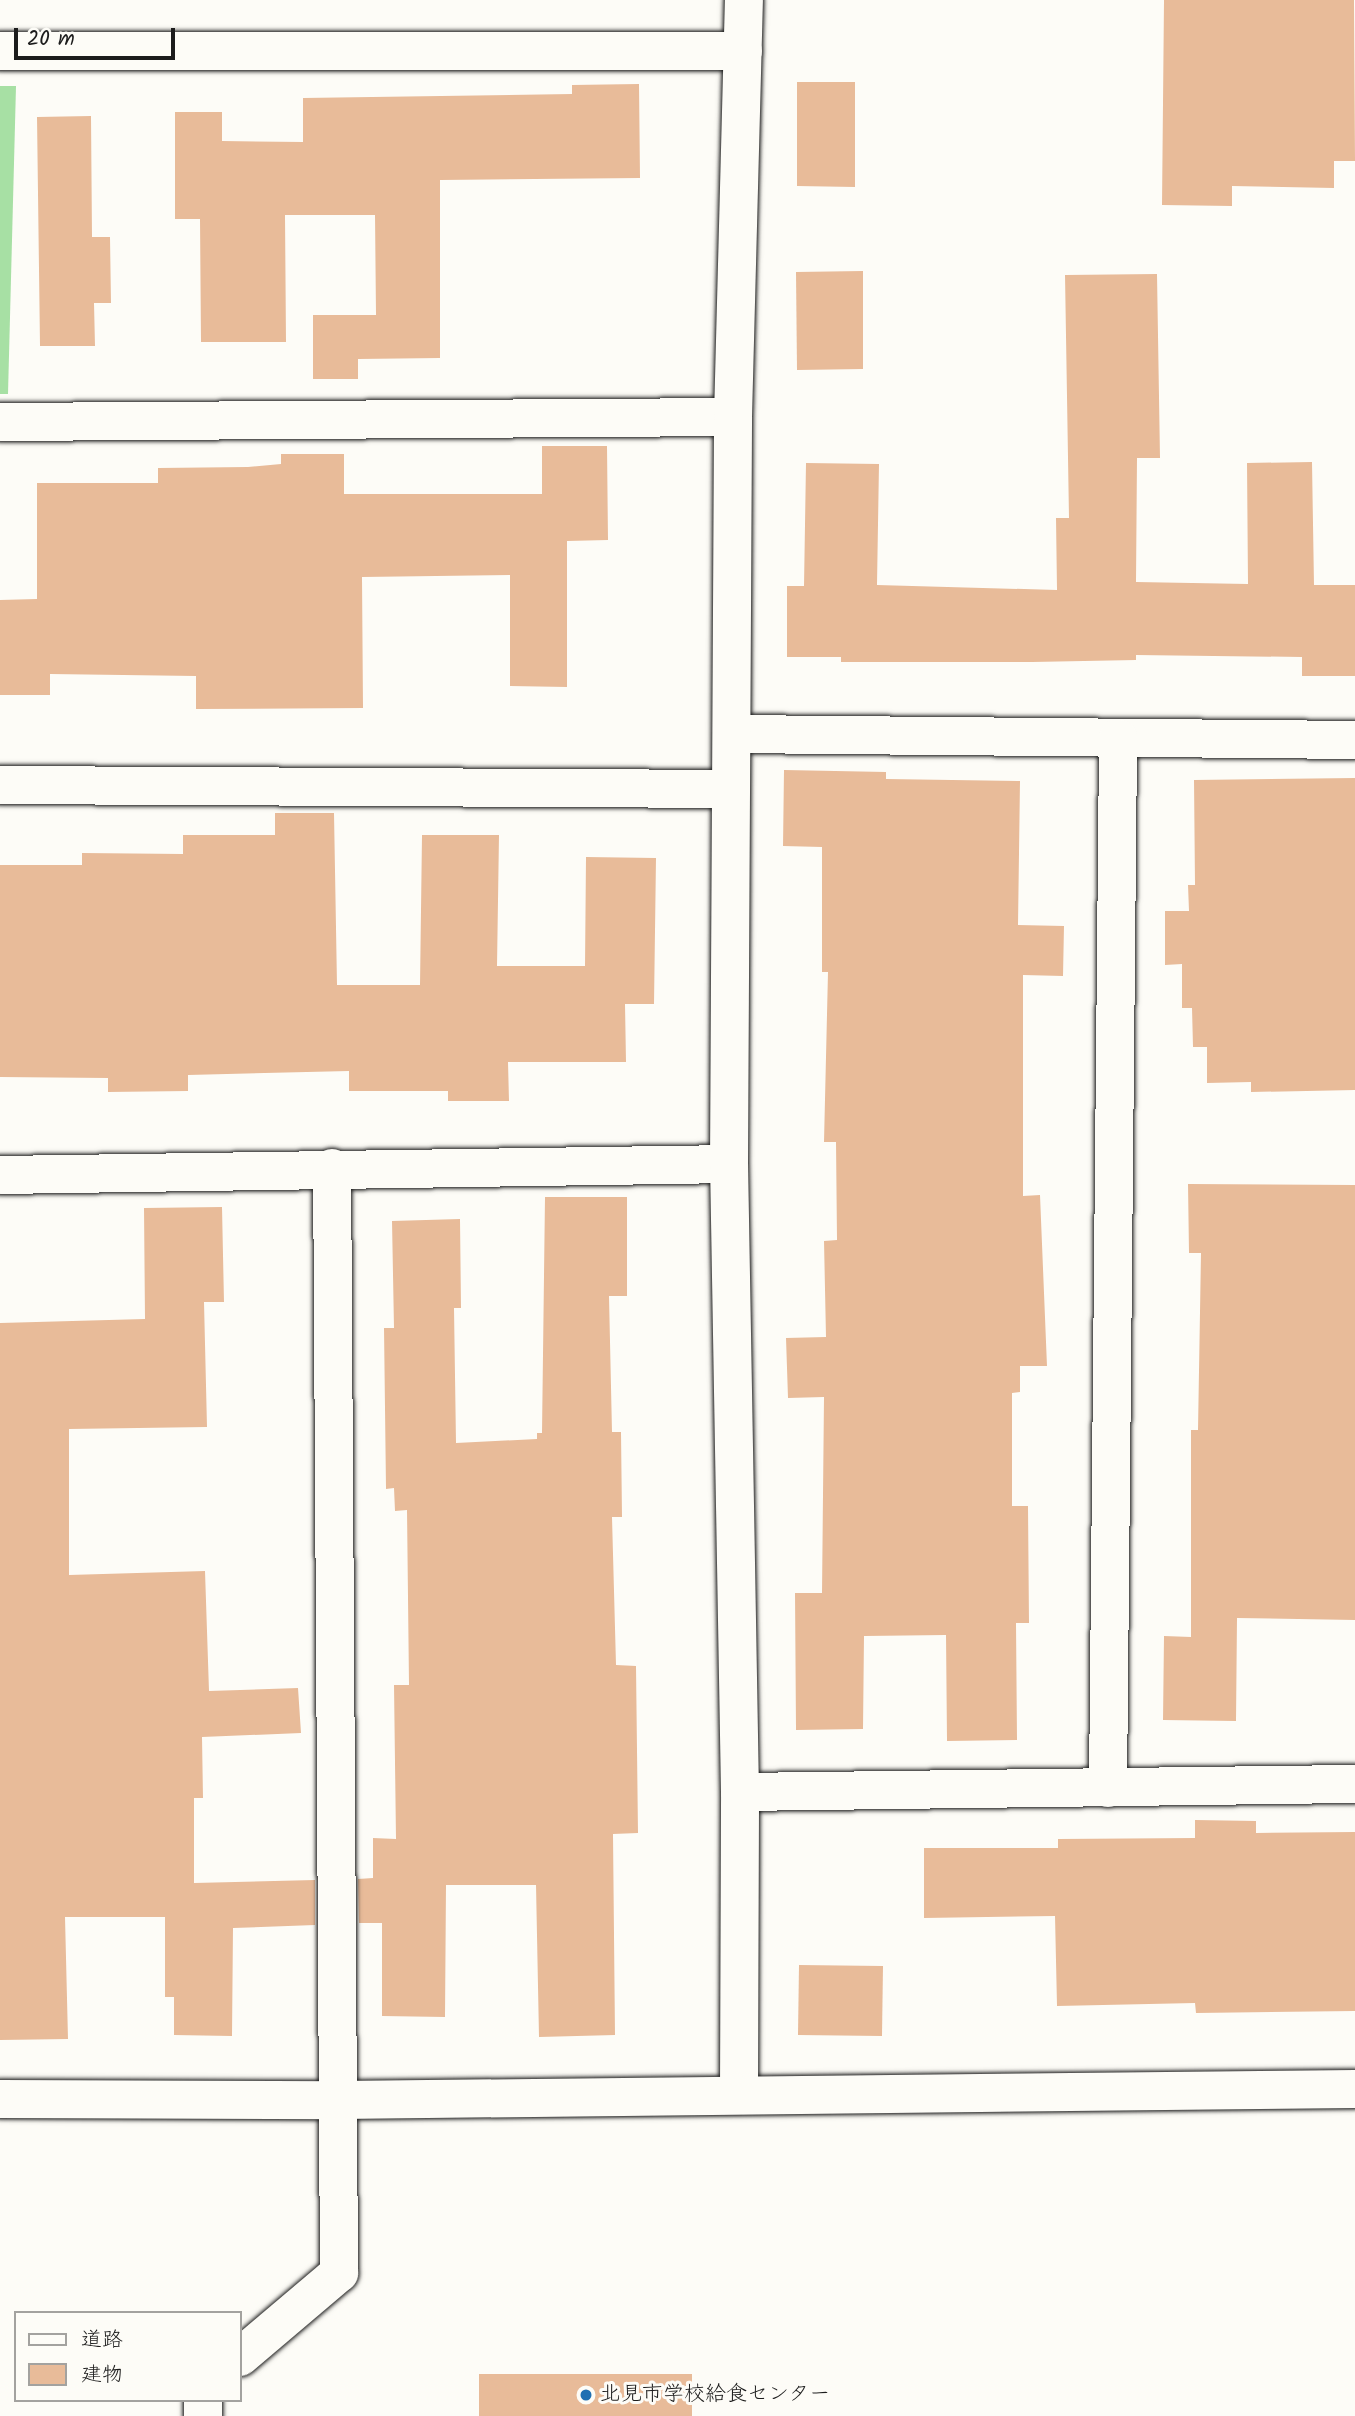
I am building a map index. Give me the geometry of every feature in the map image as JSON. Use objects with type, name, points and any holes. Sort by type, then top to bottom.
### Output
[{"type":"street","points":[[739,2093],[740,1792],[729,1164],[733,417],[744,0]]},
{"type":"street","points":[[0,51],[743,51]]},
{"type":"street","points":[[0,422],[733,417]]},
{"type":"street","points":[[733,734],[1355,740]]},
{"type":"street","points":[[1108,1788],[1118,738]]},
{"type":"street","points":[[0,785],[731,789]]},
{"type":"street","points":[[0,1175],[729,1164]]},
{"type":"street","points":[[242,2355],[339,2273],[332,1168]]},
{"type":"street","points":[[740,1792],[1355,1784]]},
{"type":"street","points":[[0,2099],[340,2100],[739,2093],[1355,2089]]},
{"type":"green space","points":[[0,86],[16,86],[8,394],[0,394]]},
{"type":"building","points":[[1164,0],[1354,0],[1355,161],[1334,161],[1334,188],[1232,186],[1232,206],[1162,205]]},
{"type":"building","points":[[797,82],[855,82],[855,187],[797,186]]},
{"type":"building","points":[[639,84],[640,178],[440,180],[440,358],[358,359],[358,379],[313,379],[313,315],[376,315],[375,215],[285,215],[286,342],[201,342],[200,219],[175,219],[175,112],[222,112],[222,141],[303,142],[303,98],[572,94],[572,85]]},
{"type":"building","points":[[91,116],[92,237],[110,237],[111,303],[94,303],[95,346],[40,346],[37,117]]},
{"type":"building","points":[[863,271],[863,369],[797,370],[796,272]]},
{"type":"building","points":[[1157,274],[1160,458],[1137,458],[1136,582],[1248,584],[1247,463],[1312,462],[1314,585],[1355,585],[1355,676],[1302,676],[1302,657],[1136,655],[1136,660],[841,662],[841,657],[787,657],[787,586],[804,586],[806,463],[879,464],[877,585],[1057,590],[1056,518],[1069,518],[1065,275]]},
{"type":"building","points":[[542,446],[607,446],[608,540],[567,541],[567,687],[510,686],[510,575],[362,577],[363,708],[196,709],[196,676],[50,674],[50,695],[0,695],[0,600],[37,599],[37,483],[158,483],[158,468],[248,467],[281,464],[281,454],[344,454],[344,494],[542,494]]},
{"type":"building","points":[[784,770],[886,772],[886,779],[1020,781],[1018,925],[1064,926],[1063,976],[1023,975],[1023,1196],[1040,1195],[1047,1366],[1020,1366],[1020,1392],[1012,1393],[1012,1506],[1028,1506],[1029,1623],[1016,1623],[1017,1740],[947,1741],[946,1635],[864,1636],[863,1729],[796,1730],[795,1593],[822,1593],[824,1397],[788,1398],[786,1338],[826,1337],[824,1241],[837,1240],[836,1142],[824,1142],[828,972],[822,972],[822,847],[783,846]]},
{"type":"building","points":[[1355,778],[1355,1090],[1251,1092],[1251,1082],[1207,1083],[1207,1047],[1193,1047],[1192,1008],[1182,1008],[1182,964],[1165,965],[1165,911],[1189,911],[1188,885],[1195,885],[1194,780]]},
{"type":"building","points":[[275,813],[334,813],[337,985],[420,985],[422,835],[499,835],[497,966],[585,966],[586,857],[656,858],[654,1004],[625,1004],[626,1062],[508,1062],[509,1101],[448,1101],[448,1091],[349,1091],[349,1071],[188,1075],[188,1091],[108,1092],[108,1078],[0,1077],[0,865],[82,865],[82,853],[183,854],[183,835],[275,835]]},
{"type":"building","points":[[1188,1184],[1355,1185],[1355,1620],[1237,1618],[1236,1721],[1163,1720],[1164,1636],[1191,1637],[1191,1430],[1198,1430],[1201,1253],[1189,1253]]},
{"type":"building","points":[[545,1197],[627,1197],[627,1296],[609,1296],[612,1432],[621,1432],[622,1517],[612,1517],[616,1665],[636,1666],[638,1833],[613,1834],[615,2035],[539,2037],[536,1885],[446,1885],[445,2017],[382,2016],[382,1923],[359,1923],[358,1879],[373,1878],[373,1838],[396,1839],[394,1685],[409,1685],[407,1510],[395,1511],[394,1488],[386,1489],[384,1328],[394,1328],[392,1221],[460,1219],[461,1308],[454,1308],[456,1443],[537,1439],[537,1433],[542,1433]]},
{"type":"building","points":[[222,1207],[224,1302],[204,1302],[207,1427],[69,1429],[69,1575],[205,1571],[209,1691],[298,1688],[301,1733],[202,1737],[203,1798],[194,1798],[194,1883],[315,1880],[315,1925],[233,1928],[232,2036],[174,2035],[174,1997],[165,1997],[165,1917],[65,1917],[68,2039],[0,2040],[0,1323],[145,1319],[144,1208]]},
{"type":"building","points":[[1195,1820],[1256,1821],[1256,1833],[1355,1832],[1355,2011],[1196,2013],[1195,2003],[1057,2006],[1055,1916],[924,1918],[924,1848],[1058,1848],[1058,1839],[1195,1838]]},
{"type":"building","points":[[799,1965],[883,1966],[882,2036],[798,2035]]},
{"type":"building","name":"北見市学校給食センター","points":[[479,2374],[692,2374],[692,2416],[479,2416]]},
{"type":"place","name":"北見市学校給食センター","points":[[586,2395]]}]
